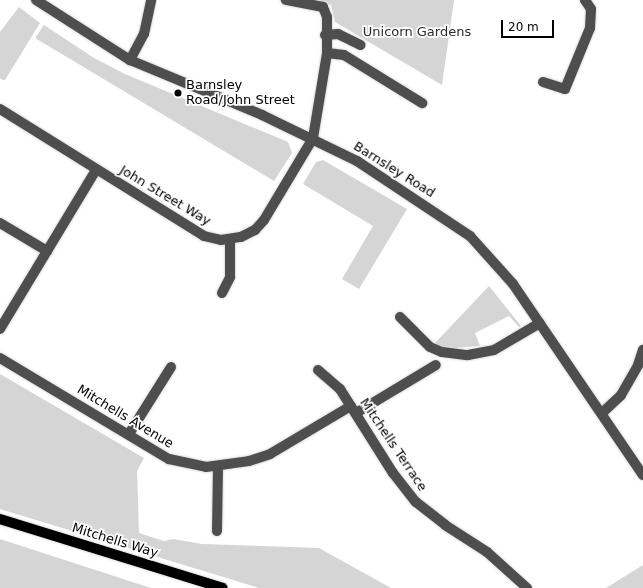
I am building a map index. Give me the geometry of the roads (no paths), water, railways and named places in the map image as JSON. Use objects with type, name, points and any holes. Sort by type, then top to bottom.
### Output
[{"type":"main road","name":"Mitchells Way","points":[[0,519],[223,588]]},
{"type":"street","name":"Barnsley Road","points":[[36,0],[130,60],[313,138],[400,188],[470,236],[513,284],[602,413],[643,476]]},
{"type":"street","points":[[130,60],[144,34],[151,0]]},
{"type":"street","points":[[286,0],[323,7],[326,18],[327,53],[313,138]]},
{"type":"street","points":[[543,82],[565,89],[590,28],[591,9],[585,0]]},
{"type":"street","points":[[326,35],[338,34],[361,45]]},
{"type":"street","points":[[327,53],[344,55],[422,103]]},
{"type":"street","name":"John Street Way","points":[[0,109],[204,236],[230,239],[241,237],[255,230],[264,220],[313,138]]},
{"type":"street","points":[[0,329],[96,170]]},
{"type":"street","points":[[0,223],[47,251]]},
{"type":"street","points":[[222,293],[230,277],[230,239]]},
{"type":"street","points":[[400,317],[430,347],[442,352],[468,355],[494,350],[540,323]]},
{"type":"street","points":[[602,413],[621,395],[638,365],[643,350]]},
{"type":"street","name":"Mitchells Avenue","points":[[0,358],[169,459],[206,467],[249,461],[270,454],[436,365]]},
{"type":"street","points":[[129,434],[171,367]]},
{"type":"street","name":"Mitchells Terrace","points":[[318,370],[340,389],[393,473],[416,502],[445,525],[487,552],[527,588]]},
{"type":"street","points":[[217,531],[218,466]]},
{"type":"place","name":"Barnsley Road/John Street","points":[[178,93]]},
{"type":"park label","name":"Unicorn Gardens","points":[[417,32]]}]
